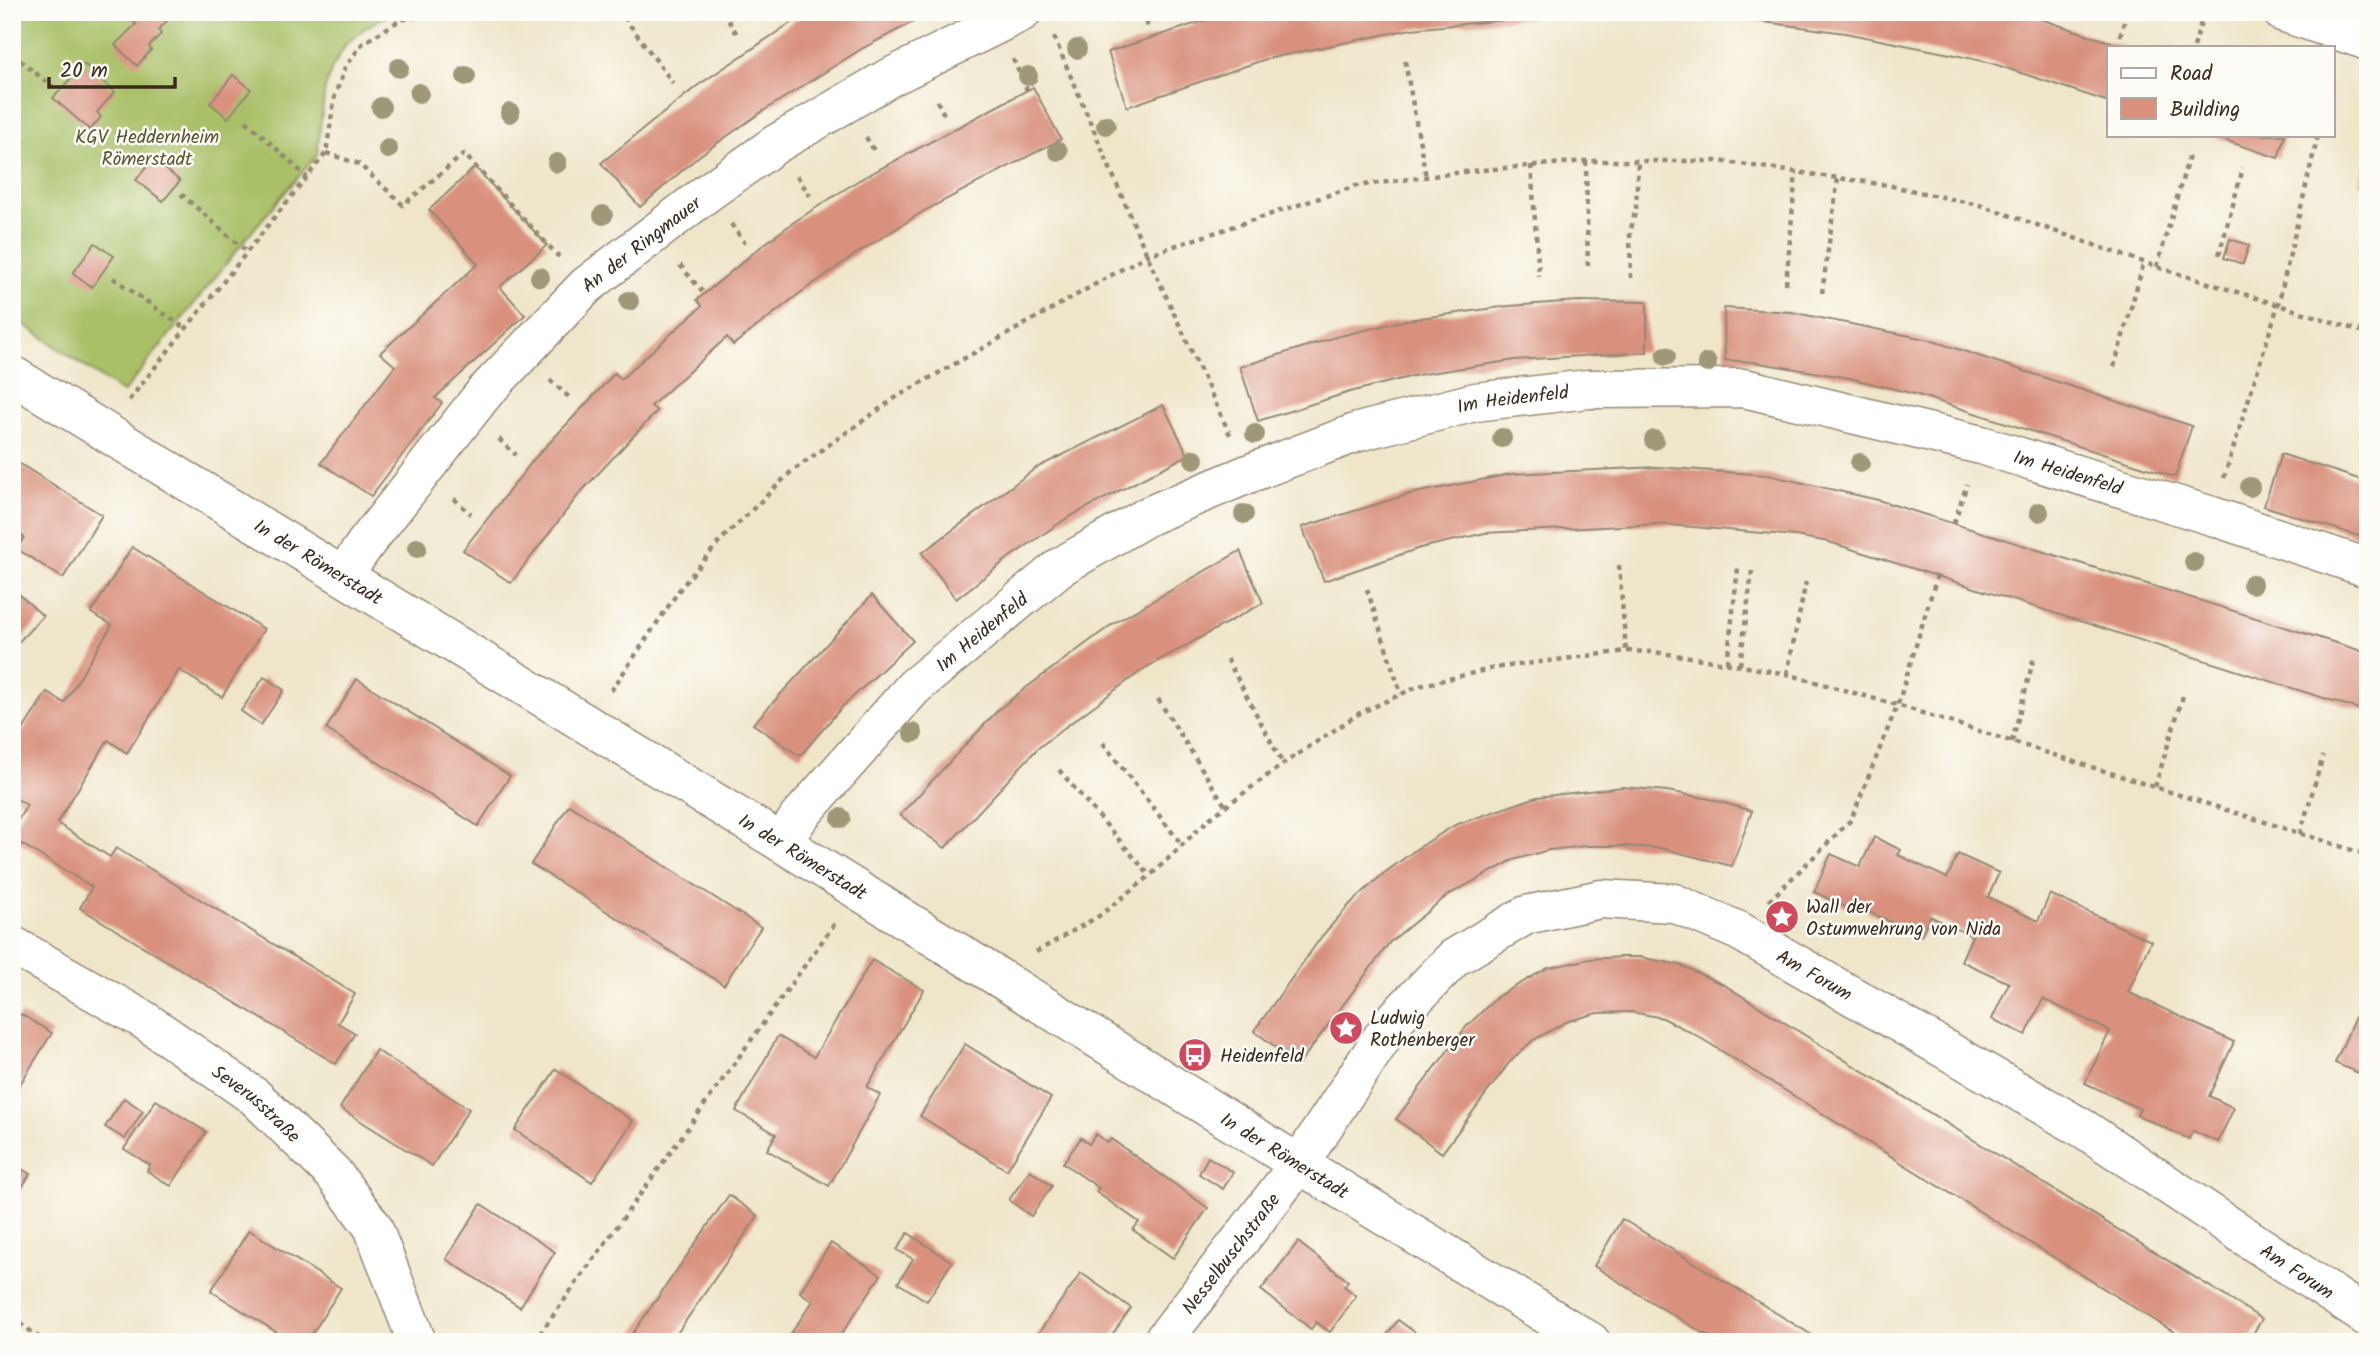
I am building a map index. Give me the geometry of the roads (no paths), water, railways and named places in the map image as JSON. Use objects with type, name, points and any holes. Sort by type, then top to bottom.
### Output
[{"type":"street","points":[[2282,12],[2368,41]]},
{"type":"street","name":"An der Ringmauer","points":[[344,576],[366,543],[485,392],[586,286],[776,144],[887,79],[1036,19]]},
{"type":"street","name":"In der Römerstadt","points":[[12,375],[782,843],[1591,1342]]},
{"type":"street","name":"Im Heidenfeld","points":[[782,843],[799,817],[914,687],[1060,567],[1148,516],[1248,474],[1358,432],[1475,402],[1588,389],[1744,388],[1981,445],[2212,516],[2368,568]]},
{"type":"street","name":"Am Forum","points":[[1299,1164],[1393,1021],[1454,958],[1526,915],[1601,899],[1674,903],[1739,931],[2084,1129],[2368,1318]]},
{"type":"street","name":"Severusstraße","points":[[12,945],[144,1020],[255,1097],[333,1173],[373,1227],[417,1342]]},
{"type":"street","name":"Nesselbuschstraße","points":[[1163,1342],[1299,1164]]},
{"type":"place","name":"Wall der Ostumwehrung von Nida","points":[[1782,917]]},
{"type":"place","name":"Ludwig Rothenberger","points":[[1346,1028]]},
{"type":"place","name":"Heidenfeld","points":[[1195,1055]]},
{"type":"park label","name":"KGV Heddernheim Römerstadt","points":[[147,147]]}]
